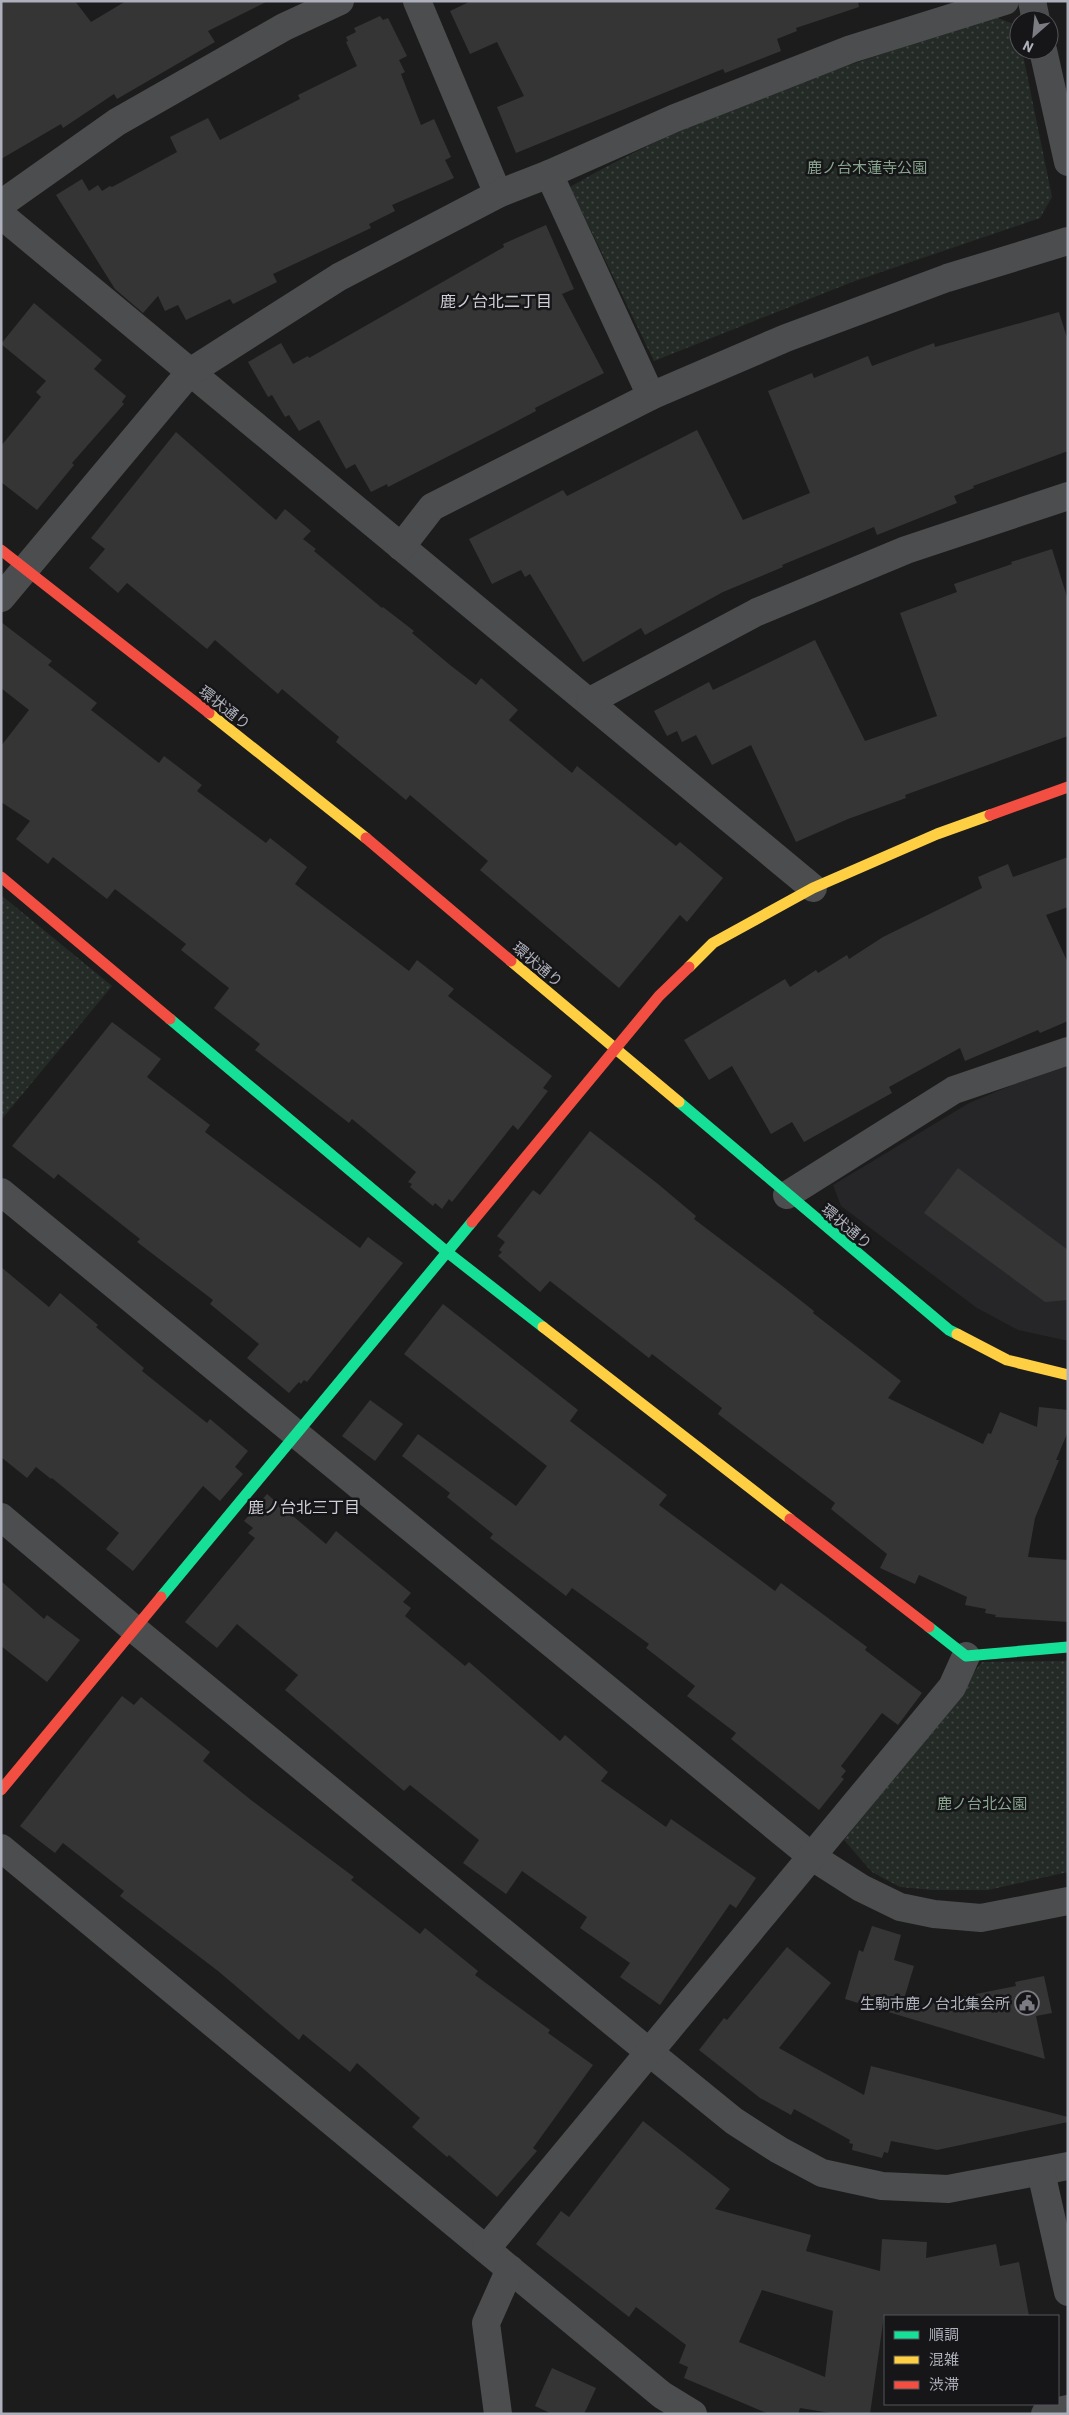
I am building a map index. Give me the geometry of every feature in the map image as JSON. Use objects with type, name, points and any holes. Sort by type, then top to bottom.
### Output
[{"type":"street","points":[[1,204],[117,122],[284,28],[340,1]]},
{"type":"street","points":[[416,1],[498,194]]},
{"type":"street","points":[[1,598],[190,372],[339,277],[498,194],[550,174],[675,118],[851,49],[1005,1]]},
{"type":"street","points":[[1045,60],[1068,162]]},
{"type":"street","points":[[550,174],[651,396]]},
{"type":"street","points":[[1,215],[401,547],[590,701],[813,888]]},
{"type":"street","points":[[401,547],[432,507],[651,396],[822,325],[947,278],[1068,241]]},
{"type":"street","points":[[590,701],[757,612],[906,550],[1068,496]]},
{"type":"street","name":"環状通り","points":[[1,550],[320,800],[949,1330],[1007,1360],[1068,1375]]},
{"type":"street","points":[[1,1790],[659,996],[713,943],[813,888],[937,834],[1068,786]]},
{"type":"street","points":[[1,877],[447,1252],[966,1656],[1068,1646]]},
{"type":"street","points":[[787,1195],[954,1090],[1068,1051]]},
{"type":"street","points":[[1,1192],[811,1856],[860,1888],[900,1907],[934,1914],[981,1918],[1068,1902]]},
{"type":"street","points":[[1,1517],[134,1629],[649,2052],[734,2121],[779,2150],[822,2173],[882,2186],[948,2189],[1068,2166]]},
{"type":"street","points":[[486,2249],[952,1687],[966,1656]]},
{"type":"street","points":[[1,1848],[662,2395],[693,2414]]},
{"type":"street","points":[[1041,2172],[1068,2292]]},
{"type":"street","points":[[498,2414],[486,2323],[510,2269]]},
{"type":"street","points":[[1045,2414],[1068,2409]]},
{"type":"shaded area","points":[[1068,1062],[1068,1340],[1064,1340],[1018,1330],[977,1308],[841,1206],[833,1185],[969,1103]]},
{"type":"green space","name":"鹿ノ台木蓮寺公園","points":[[995,17],[1009,22],[1009,60],[1024,60],[1052,197],[1040,218],[852,282],[654,361],[570,187],[620,160],[724,112],[832,71]]},
{"type":"green space","points":[[1,895],[112,986],[1,1120]]},
{"type":"green space","name":"鹿ノ台北公園","points":[[1068,1661],[1068,1872],[988,1890],[933,1890],[900,1887],[872,1872],[844,1840],[982,1662]]},
{"type":"building","points":[[1,1],[75,1],[91,22],[126,1],[268,1],[208,31],[215,42],[117,99],[114,94],[63,128],[61,124],[1,159]]},
{"type":"building","points":[[471,1],[858,1],[859,7],[796,28],[797,31],[777,39],[781,51],[725,73],[723,69],[516,153],[497,107],[524,96],[497,42],[470,54],[450,11]]},
{"type":"building","points":[[380,16],[383,20],[388,18],[407,56],[399,60],[405,72],[401,74],[421,125],[434,119],[451,157],[445,160],[454,178],[392,205],[395,211],[369,224],[371,228],[273,274],[277,282],[233,304],[230,299],[186,320],[178,305],[165,311],[158,296],[143,313],[115,289],[56,195],[82,179],[89,191],[98,185],[102,191],[110,186],[112,187],[177,152],[170,137],[208,118],[220,140],[300,99],[298,95],[357,66],[346,42],[348,41],[346,37],[356,32],[354,28]]},
{"type":"building","points":[[546,225],[574,289],[562,294],[604,373],[535,408],[536,411],[388,487],[387,484],[371,492],[355,464],[346,469],[319,420],[299,431],[289,415],[285,417],[272,395],[268,397],[248,362],[281,343],[293,364],[308,356],[309,358],[504,247],[503,244]]},
{"type":"building","points":[[34,303],[102,360],[94,369],[126,396],[122,402],[124,404],[72,463],[74,465],[37,510],[1,482],[1,446],[41,397],[36,392],[46,381],[1,344]]},
{"type":"building","points":[[1059,312],[1068,341],[1068,451],[973,486],[974,488],[954,496],[957,503],[877,535],[874,527],[782,565],[783,567],[723,592],[645,635],[641,628],[583,662],[530,574],[525,577],[521,570],[492,584],[469,539],[563,490],[567,496],[697,430],[743,520],[810,493],[768,391],[812,373],[814,378],[868,356],[872,366],[934,343],[935,347]]},
{"type":"building","points":[[176,432],[276,520],[285,509],[311,531],[303,539],[316,549],[314,551],[382,608],[414,631],[412,633],[476,685],[481,678],[518,710],[509,720],[572,773],[577,766],[676,846],[680,842],[723,878],[687,922],[680,915],[619,988],[480,870],[488,861],[410,795],[406,800],[336,742],[339,737],[282,689],[278,694],[215,640],[207,649],[127,583],[118,593],[89,568],[105,549],[91,538]]},
{"type":"building","points":[[1052,549],[1068,600],[1068,736],[905,795],[906,798],[848,819],[796,842],[751,745],[712,765],[696,735],[682,742],[677,731],[667,736],[654,711],[709,682],[713,690],[815,640],[865,741],[937,716],[900,613],[957,592],[954,584],[1012,564],[1011,562]]},
{"type":"building","points":[[1,622],[52,661],[48,665],[97,703],[91,710],[159,763],[164,756],[202,785],[197,791],[266,843],[270,838],[307,867],[295,884],[409,971],[417,960],[454,989],[448,996],[552,1076],[543,1088],[548,1091],[518,1130],[513,1125],[452,1202],[449,1199],[442,1209],[435,1203],[433,1206],[410,1187],[412,1184],[408,1182],[416,1172],[352,1119],[349,1123],[255,1050],[260,1044],[214,1008],[229,988],[181,950],[186,944],[115,889],[107,899],[53,857],[48,864],[16,839],[30,821],[1,802],[1,746],[29,710],[1,688]]},
{"type":"building","points":[[1068,857],[1068,907],[1046,915],[1068,963],[1068,1021],[1040,1033],[1038,1030],[965,1061],[960,1048],[889,1087],[892,1093],[804,1142],[792,1122],[771,1134],[732,1066],[709,1080],[684,1040],[785,979],[790,987],[816,970],[818,973],[847,955],[849,959],[883,937],[982,888],[978,877],[1008,864],[1013,877]]},
{"type":"building","points":[[112,1022],[161,1059],[147,1077],[210,1125],[205,1132],[360,1248],[368,1237],[403,1263],[307,1382],[304,1380],[301,1384],[299,1382],[289,1393],[247,1358],[259,1344],[210,1304],[213,1300],[137,1242],[140,1239],[58,1174],[54,1179],[12,1146]]},
{"type":"building","points":[[590,1131],[696,1216],[694,1219],[781,1285],[814,1311],[813,1313],[901,1381],[888,1398],[983,1444],[988,1433],[991,1434],[1000,1412],[1037,1427],[1039,1407],[1068,1410],[1067,1434],[1056,1460],[1059,1460],[1035,1518],[1028,1557],[1068,1560],[1068,1622],[995,1617],[996,1615],[985,1613],[986,1609],[965,1605],[967,1597],[919,1575],[915,1584],[880,1568],[887,1554],[831,1509],[835,1503],[718,1414],[722,1408],[652,1354],[649,1358],[550,1281],[540,1292],[498,1256],[502,1252],[499,1250],[505,1242],[497,1236],[533,1190],[540,1195]]},
{"type":"building","points":[[958,1168],[1068,1250],[1068,1300],[1045,1302],[924,1213]]},
{"type":"building","points":[[1,1267],[49,1307],[60,1293],[144,1368],[142,1371],[207,1423],[210,1419],[248,1451],[235,1467],[243,1474],[220,1501],[203,1486],[133,1571],[106,1549],[119,1533],[36,1467],[27,1478],[1,1457]]},
{"type":"building","points":[[443,1304],[578,1410],[570,1421],[667,1495],[659,1505],[775,1591],[781,1583],[867,1647],[865,1650],[922,1693],[898,1725],[882,1713],[841,1766],[846,1771],[841,1777],[844,1779],[819,1810],[731,1739],[736,1733],[687,1696],[695,1686],[646,1648],[649,1644],[572,1588],[566,1596],[490,1538],[493,1534],[447,1497],[450,1493],[402,1456],[418,1434],[516,1506],[547,1466],[404,1354]]},
{"type":"building","points":[[370,1400],[403,1424],[375,1461],[342,1436]]},
{"type":"building","points":[[267,1494],[326,1544],[336,1531],[411,1593],[403,1602],[411,1608],[405,1616],[465,1666],[469,1662],[560,1741],[565,1735],[608,1772],[601,1781],[666,1827],[671,1819],[756,1878],[736,1908],[730,1904],[660,2005],[620,1977],[630,1963],[580,1928],[587,1917],[522,1871],[506,1894],[463,1863],[479,1840],[410,1785],[404,1791],[285,1690],[298,1675],[237,1624],[217,1648],[185,1622],[255,1538],[248,1533],[253,1528],[244,1521]]},
{"type":"building","points":[[1,1581],[44,1619],[47,1615],[80,1640],[47,1682],[1,1646]]},
{"type":"building","points":[[122,1696],[134,1705],[141,1697],[210,1752],[203,1761],[251,1800],[354,1877],[351,1880],[420,1934],[425,1928],[478,1971],[475,1975],[550,2030],[548,2033],[593,2065],[533,2148],[537,2151],[497,2197],[449,2155],[447,2157],[412,2127],[420,2118],[357,2063],[350,2072],[303,2034],[299,2040],[218,1971],[120,1896],[124,1891],[63,1843],[55,1853],[20,1826]]},
{"type":"building","points":[[872,1926],[901,1935],[894,1960],[914,1966],[901,2009],[1016,1986],[1015,1982],[1044,1976],[1052,2013],[1036,2016],[1045,2059],[845,1999],[859,1950],[863,1952]]},
{"type":"building","points":[[787,1947],[831,1983],[779,2048],[864,2095],[871,2066],[1068,2117],[1068,2122],[937,2150],[891,2141],[888,2153],[884,2152],[882,2158],[852,2150],[853,2144],[849,2143],[850,2140],[794,2109],[791,2115],[760,2098],[699,2050],[724,2018],[727,2020]]},
{"type":"building","points":[[643,2121],[730,2189],[715,2209],[811,2235],[806,2251],[880,2271],[882,2239],[927,2242],[926,2258],[996,2244],[1000,2266],[1019,2262],[1029,2315],[884,2315],[870,2414],[837,2414],[800,2408],[798,2414],[769,2414],[684,2378],[688,2367],[679,2363],[686,2345],[636,2307],[629,2317],[536,2244],[561,2211],[569,2217]],"holes":[[[762,2290],[833,2311],[825,2377],[739,2342]]]},
{"type":"building","points":[[552,2368],[596,2388],[584,2414],[552,2414],[535,2406]]},
{"type":"traffic: fast","points":[[170,1019],[447,1252],[543,1327]]},
{"type":"traffic: fast","points":[[679,1102],[949,1330],[957,1334]]},
{"type":"traffic: fast","points":[[161,1597],[472,1222]]},
{"type":"traffic: fast","points":[[929,1627],[966,1656],[1068,1647]]},
{"type":"traffic: slow","points":[[209,713],[366,838]]},
{"type":"traffic: slow","points":[[689,967],[713,943],[813,888],[937,834],[990,815]]},
{"type":"traffic: slow","points":[[511,961],[679,1102]]},
{"type":"traffic: slow","points":[[543,1327],[790,1519]]},
{"type":"traffic: slow","points":[[957,1334],[1007,1360],[1068,1375]]},
{"type":"traffic: jam","points":[[1,550],[209,713]]},
{"type":"traffic: jam","points":[[990,815],[1068,787]]},
{"type":"traffic: jam","points":[[366,838],[511,961]]},
{"type":"traffic: jam","points":[[1,877],[170,1019]]},
{"type":"traffic: jam","points":[[472,1222],[659,996],[689,967]]},
{"type":"traffic: jam","points":[[790,1519],[929,1627]]},
{"type":"traffic: jam","points":[[1,1790],[161,1597]]},
{"type":"place","name":"生駒市鹿ノ台北集会所","points":[[1027,2003]]},
{"type":"district","name":"鹿ノ台北二丁目","points":[[496,300]]},
{"type":"district","name":"鹿ノ台北三丁目","points":[[304,1506]]}]
